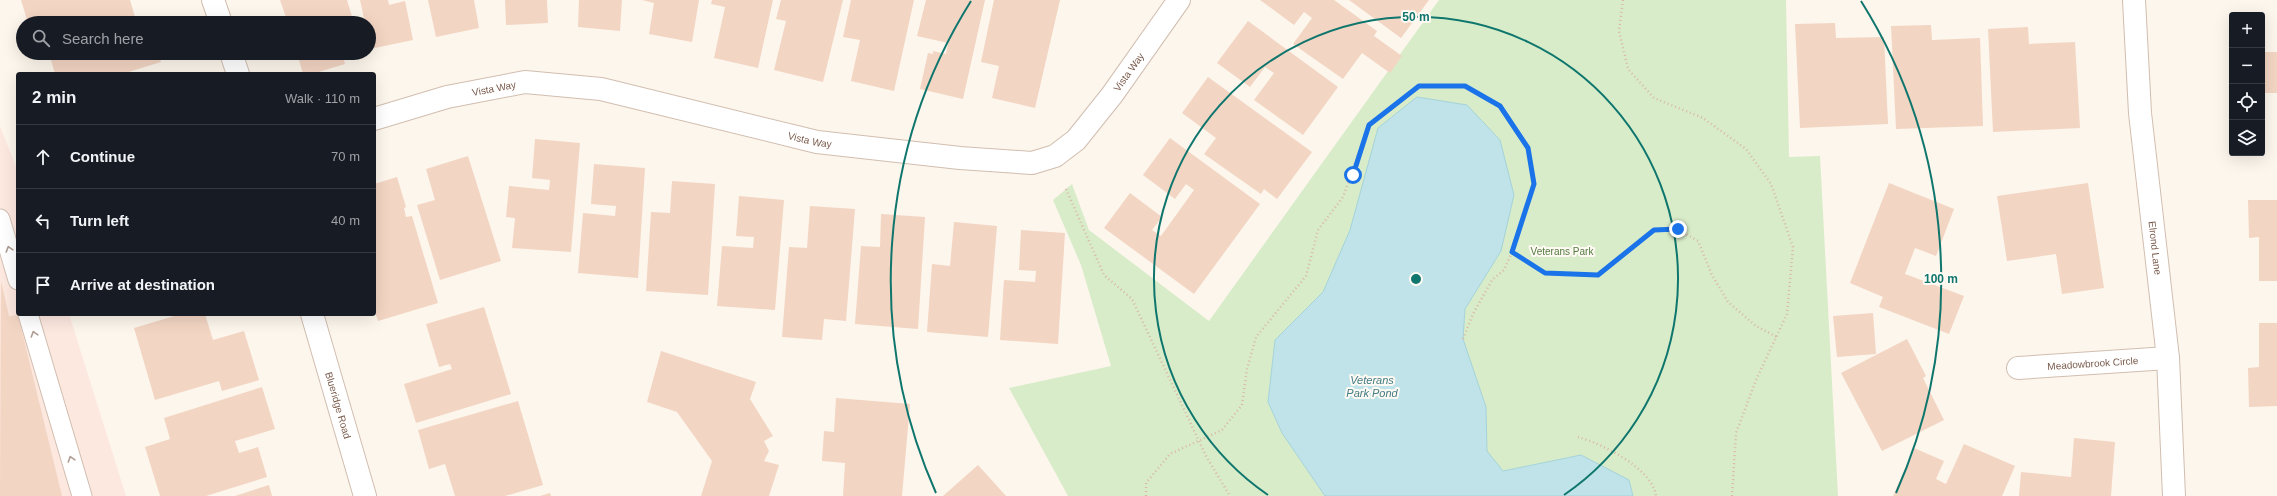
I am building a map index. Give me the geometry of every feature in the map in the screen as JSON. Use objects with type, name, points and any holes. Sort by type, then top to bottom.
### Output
[{"type":"street","points":[[213,0],[219,16]]},
{"type":"street","name":"Vista Way","points":[[376,118],[447,98],[525,82],[601,88],[817,142],[960,158],[1032,163],[1055,156],[1076,140],[1112,95],[1179,0]]},
{"type":"street","name":"Elrond Lane","points":[[2134,0],[2140,113],[2168,358],[2174,496]]},
{"type":"street","points":[[233,60],[237,72]]},
{"type":"street","name":"Blueridge Road","points":[[313,316],[365,496]]},
{"type":"street","name":"Meadowbrook Circle","points":[[2018,368],[2168,358]]},
{"type":"lane","points":[[0,219],[16,273]]},
{"type":"lane","points":[[29,316],[82,496]]},
{"type":"path","points":[[1623,0],[1619,31],[1628,70],[1654,98],[1703,118],[1746,149],[1771,184],[1793,246],[1787,314],[1756,380],[1736,433],[1732,496]]},
{"type":"path","points":[[1146,496],[1146,483],[1170,454],[1222,430],[1242,405],[1248,369],[1256,337],[1306,276],[1318,230],[1343,197],[1369,125],[1419,86],[1465,86],[1477,92],[1500,106],[1528,148],[1534,184],[1512,252],[1504,270],[1492,280],[1473,314],[1463,339]]},
{"type":"path","points":[[1066,189],[1104,275],[1132,299],[1198,440],[1230,496]]},
{"type":"path","points":[[1512,252],[1545,273],[1598,275],[1654,230],[1678,229],[1698,242],[1712,275],[1728,302],[1756,326],[1777,337]]},
{"type":"path","points":[[1578,437],[1595,442],[1625,457],[1655,488],[1656,496]]},
{"type":"shaded area","points":[[0,126],[16,167],[16,316],[70,316],[126,496],[0,496]]},
{"type":"green space","name":"Veterans Park","points":[[1439,0],[1786,0],[1789,157],[1820,156],[1838,496],[1068,496],[1009,388],[1111,366],[1081,265],[1053,200],[1072,184],[1089,230],[1209,321]]},
{"type":"water","name":"Veterans Park Pond","points":[[1417,97],[1467,105],[1500,140],[1514,195],[1501,251],[1465,309],[1463,339],[1486,407],[1487,451],[1503,471],[1581,455],[1629,480],[1633,496],[1325,496],[1282,433],[1268,402],[1275,340],[1323,292],[1350,230],[1378,128]]},
{"type":"building","points":[[21,0],[130,0],[135,16],[26,16]]},
{"type":"building","points":[[280,0],[347,0],[352,16],[286,16]]},
{"type":"building","points":[[360,0],[388,0],[389,5],[405,1],[413,40],[376,48],[376,16],[363,16]]},
{"type":"building","points":[[428,0],[474,0],[479,28],[436,37]]},
{"type":"building","points":[[505,0],[547,0],[548,23],[506,25]]},
{"type":"building","points":[[579,0],[622,0],[620,31],[578,27]]},
{"type":"building","points":[[642,0],[699,0],[692,42],[649,34],[654,3]]},
{"type":"building","points":[[712,0],[773,0],[758,68],[714,58],[725,7],[711,4]]},
{"type":"building","points":[[781,0],[843,0],[823,82],[774,70],[786,21],[776,19]]},
{"type":"building","points":[[851,0],[914,0],[894,91],[851,81],[860,40],[843,37]]},
{"type":"building","points":[[926,0],[985,0],[963,99],[920,89],[928,53],[933,54],[933,51],[946,54],[948,43],[917,36]]},
{"type":"building","points":[[994,0],[1060,0],[1035,108],[992,98],[999,66],[981,62]]},
{"type":"building","points":[[1260,0],[1334,0],[1377,31],[1374,36],[1402,56],[1390,73],[1362,53],[1343,79],[1293,44],[1312,18],[1304,12],[1294,25]]},
{"type":"building","points":[[1349,0],[1429,0],[1401,38]]},
{"type":"building","points":[[1248,21],[1338,87],[1303,135],[1254,100],[1274,73],[1265,67],[1250,87],[1217,63]]},
{"type":"building","points":[[1835,23],[1836,38],[1884,37],[1888,124],[1800,128],[1795,24]]},
{"type":"building","points":[[1931,25],[1932,40],[1980,38],[1983,126],[1896,129],[1891,26]]},
{"type":"building","points":[[2028,27],[2029,44],[2075,42],[2080,128],[1993,132],[1988,29]]},
{"type":"building","points":[[2265,52],[2277,52],[2277,93],[2265,93]]},
{"type":"building","points":[[51,60],[160,60],[161,62],[128,72],[54,72]]},
{"type":"building","points":[[299,60],[344,60],[345,64],[319,72],[302,72]]},
{"type":"building","points":[[1208,77],[1312,152],[1277,199],[1264,189],[1261,194],[1204,154],[1216,138],[1182,113]]},
{"type":"building","points":[[1170,138],[1260,204],[1194,294],[1104,228],[1130,193],[1162,217],[1152,230],[1161,236],[1194,190],[1186,184],[1175,199],[1143,175]]},
{"type":"building","points":[[535,139],[580,143],[571,252],[512,248],[515,218],[506,217],[509,186],[549,190],[550,180],[532,178]]},
{"type":"building","points":[[468,156],[501,261],[440,280],[417,205],[435,200],[426,169]]},
{"type":"building","points":[[594,164],[645,168],[638,278],[578,273],[583,213],[615,216],[616,206],[591,204]]},
{"type":"building","points":[[397,177],[406,207],[404,208],[406,217],[412,216],[438,303],[378,321],[376,315],[376,183]]},
{"type":"building","points":[[672,181],[715,184],[708,295],[646,291],[651,212],[670,213]]},
{"type":"building","points":[[1889,183],[1954,209],[1936,256],[1915,248],[1905,274],[1964,296],[1949,334],[1879,307],[1883,297],[1850,283]]},
{"type":"building","points":[[2088,183],[2104,288],[2062,294],[2056,254],[2007,261],[1997,196]]},
{"type":"building","points":[[739,196],[784,200],[775,310],[717,306],[722,246],[753,248],[754,237],[736,236]]},
{"type":"building","points":[[2248,200],[2277,200],[2277,281],[2259,281],[2259,237],[2249,238]]},
{"type":"building","points":[[810,206],[855,209],[846,321],[824,319],[822,340],[782,337],[789,247],[807,248]]},
{"type":"building","points":[[881,214],[925,217],[918,329],[855,324],[861,246],[880,247]]},
{"type":"building","points":[[954,222],[997,226],[988,337],[927,332],[932,264],[950,266]]},
{"type":"building","points":[[1021,230],[1065,233],[1058,344],[1000,340],[1004,280],[1035,282],[1036,271],[1019,270]]},
{"type":"building","points":[[1,281],[9,316],[18,316],[62,496],[0,496]]},
{"type":"building","points":[[484,307],[511,394],[416,423],[404,384],[452,369],[450,364],[439,367],[426,324]]},
{"type":"building","points":[[1873,313],[1876,354],[1837,357],[1833,316]]},
{"type":"building","points":[[174,316],[206,316],[213,340],[244,331],[259,380],[222,391],[219,381],[155,400],[134,328]]},
{"type":"building","points":[[2259,323],[2277,323],[2277,406],[2249,407],[2248,368],[2259,367]]},
{"type":"building","points":[[1907,339],[1926,376],[1923,378],[1944,420],[1882,451],[1841,373]]},
{"type":"building","points":[[661,351],[756,382],[750,399],[773,436],[764,441],[769,451],[764,461],[779,465],[769,496],[701,496],[712,461],[677,412],[647,402]]},
{"type":"building","points":[[262,387],[275,429],[235,441],[239,453],[258,447],[267,477],[206,496],[160,496],[145,447],[170,439],[164,418]]},
{"type":"building","points":[[836,398],[910,404],[902,496],[843,496],[845,463],[822,461],[824,431],[834,432]]},
{"type":"building","points":[[518,401],[543,485],[505,496],[455,496],[445,464],[429,469],[418,430]]},
{"type":"building","points":[[2074,438],[2115,442],[2111,496],[2019,496],[2021,472],[2071,477]]},
{"type":"building","points":[[1964,444],[2015,466],[2002,496],[1893,496],[1914,448],[1944,461],[1936,479],[1946,484]]},
{"type":"building","points":[[978,465],[1006,496],[943,496]]},
{"type":"building","points":[[269,485],[272,496],[235,496]]},
{"type":"building","points":[[550,493],[551,496],[540,496]]},
{"type":"route","points":[[1353,175],[1369,125],[1419,86],[1465,86],[1500,106],[1528,148],[1534,184],[1522,225],[1512,252],[1545,273],[1598,275],[1654,230],[1678,229]]}]
